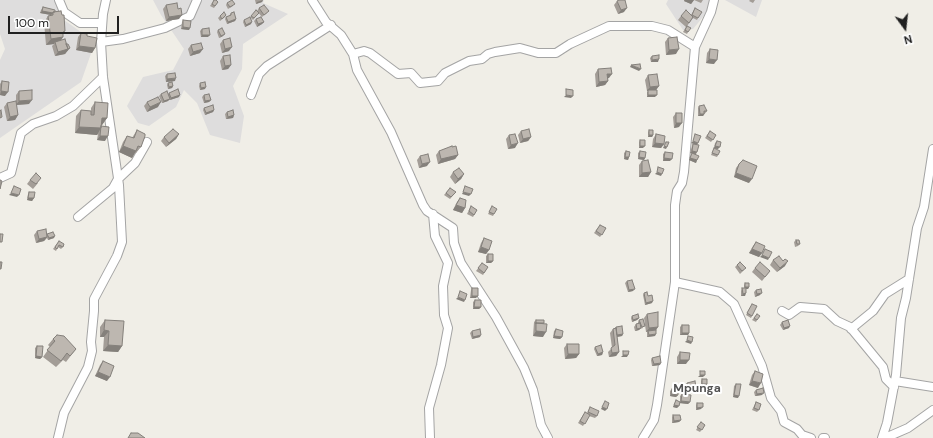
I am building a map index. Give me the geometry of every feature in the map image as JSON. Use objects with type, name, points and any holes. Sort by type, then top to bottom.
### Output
[{"type":"street","points":[[59,0],[64,12],[80,24],[102,23]]},
{"type":"street","points":[[58,438],[64,413],[88,367],[92,351],[91,342],[94,299],[117,256],[122,242],[118,178],[103,77],[101,42],[102,23],[106,0]]},
{"type":"street","points":[[101,42],[123,39],[165,28],[190,16],[196,0]]},
{"type":"street","points":[[312,0],[319,14],[341,34],[353,54],[357,70],[391,132],[423,205],[453,228],[454,243],[461,263],[496,317],[524,368],[533,390],[541,425],[548,438]]},
{"type":"street","points":[[643,438],[654,420],[675,282],[675,206],[677,191],[682,183],[684,172],[695,47],[711,12],[714,0]]},
{"type":"street","points":[[251,95],[259,74],[270,63],[300,46],[331,25]]},
{"type":"street","points":[[353,54],[364,51],[370,53],[398,74],[411,74],[420,83],[438,81],[445,73],[458,66],[469,61],[482,59],[488,54],[494,52],[520,48],[538,53],[556,53],[570,44],[609,26],[652,26],[668,30],[695,47]]},
{"type":"street","points":[[0,178],[11,173],[21,133],[33,124],[56,116],[73,106],[103,77]]},
{"type":"street","points":[[78,217],[113,188],[118,178],[135,163],[148,142]]},
{"type":"street","points":[[883,438],[894,384],[898,339],[917,228],[924,207],[933,149]]},
{"type":"street","points":[[430,438],[429,408],[441,365],[448,328],[444,315],[444,286],[448,263],[435,236],[433,214]]},
{"type":"street","points":[[851,329],[873,311],[885,294],[909,279]]},
{"type":"street","points":[[675,282],[720,292],[734,304],[762,366],[770,398],[782,411],[784,422],[797,429],[802,435],[811,438]]},
{"type":"street","points":[[782,311],[789,315],[800,307],[824,309],[837,321],[851,329],[883,367],[886,379],[894,384],[933,387]]},
{"type":"street","points":[[883,438],[908,428],[933,410]]},
{"type":"shaded area","points":[[0,0],[54,0],[64,20],[95,42],[81,82],[0,138],[0,60],[5,49],[0,34]]},
{"type":"shaded area","points":[[153,0],[264,0],[263,3],[288,14],[243,44],[242,69],[233,86],[244,116],[240,143],[210,135],[197,103],[184,90],[176,107],[149,126],[138,123],[127,106],[143,77],[173,70],[184,49],[161,15]]},
{"type":"shaded area","points":[[668,0],[717,0],[693,29],[683,30],[666,4]]},
{"type":"shaded area","points":[[725,0],[762,0],[756,17]]},
{"type":"building","points":[[214,0],[218,2],[215,6],[212,4]]},
{"type":"building","points":[[232,0],[235,4],[230,7],[227,3]]},
{"type":"building","points":[[625,0],[627,8],[621,10],[617,1]]},
{"type":"building","points":[[177,3],[178,9],[181,8],[182,15],[169,17],[166,5]]},
{"type":"building","points":[[264,5],[269,11],[264,15],[259,8]]},
{"type":"building","points":[[43,7],[55,10],[55,12],[42,11]]},
{"type":"building","points":[[695,8],[702,12],[698,18],[692,15]]},
{"type":"building","points":[[256,10],[259,13],[254,18],[251,16]]},
{"type":"building","points":[[686,10],[693,17],[689,23],[681,16]]},
{"type":"building","points":[[61,11],[62,15],[64,15],[65,31],[63,32],[63,37],[51,39],[48,16],[53,15],[53,12]]},
{"type":"building","points":[[224,12],[226,15],[222,19],[220,16]]},
{"type":"building","points":[[234,12],[236,19],[228,22],[226,17]]},
{"type":"building","points":[[250,17],[252,22],[246,25],[244,20]]},
{"type":"building","points":[[261,17],[264,22],[258,24],[256,19]]},
{"type":"building","points":[[183,20],[191,21],[190,28],[183,27]]},
{"type":"building","points":[[687,26],[691,28],[688,32],[685,30]]},
{"type":"building","points":[[209,28],[210,35],[202,35],[202,29]]},
{"type":"building","points":[[222,28],[225,34],[221,36],[218,30]]},
{"type":"building","points":[[81,33],[97,38],[95,48],[79,46]]},
{"type":"building","points":[[677,37],[679,49],[669,50],[668,38]]},
{"type":"building","points":[[230,38],[232,47],[225,49],[223,40]]},
{"type":"building","points":[[65,39],[68,49],[58,52],[55,42]]},
{"type":"building","points":[[201,43],[203,49],[193,52],[191,45]]},
{"type":"building","points":[[710,49],[718,50],[717,60],[709,59]]},
{"type":"building","points":[[230,55],[231,65],[225,66],[223,56]]},
{"type":"building","points":[[659,55],[659,59],[652,60],[652,56]]},
{"type":"building","points":[[640,64],[641,69],[631,65]]},
{"type":"building","points":[[611,68],[612,74],[607,74],[608,81],[599,82],[598,69]]},
{"type":"building","points":[[175,73],[176,78],[167,79],[167,74]]},
{"type":"building","points":[[657,74],[659,86],[650,87],[648,75]]},
{"type":"building","points":[[2,81],[9,82],[8,92],[1,91]]},
{"type":"building","points":[[172,82],[173,86],[169,87],[168,83]]},
{"type":"building","points":[[205,82],[206,87],[201,88],[200,83]]},
{"type":"building","points":[[178,89],[180,95],[171,98],[169,93]]},
{"type":"building","points":[[566,89],[573,90],[573,96],[566,95]]},
{"type":"building","points":[[32,90],[32,100],[19,101],[19,91]]},
{"type":"building","points":[[648,90],[657,90],[657,95],[648,95]]},
{"type":"building","points":[[167,91],[170,99],[164,101],[161,94]]},
{"type":"building","points":[[209,94],[211,100],[205,101],[204,95]]},
{"type":"building","points":[[158,97],[161,102],[150,107],[147,102]]},
{"type":"building","points":[[16,101],[18,115],[10,117],[7,103]]},
{"type":"building","points":[[95,102],[108,103],[107,118],[102,118],[101,128],[79,127],[81,110],[91,111],[91,115],[94,115]]},
{"type":"building","points":[[213,105],[214,110],[206,113],[204,108]]},
{"type":"building","points":[[704,105],[707,111],[704,111],[704,114],[700,114],[699,106]]},
{"type":"building","points":[[1,110],[2,117],[0,118],[0,111]]},
{"type":"building","points":[[233,110],[234,115],[228,117],[227,112]]},
{"type":"building","points":[[676,113],[682,113],[682,123],[676,123]]},
{"type":"building","points":[[101,126],[109,127],[108,136],[100,136]]},
{"type":"building","points":[[173,129],[179,134],[169,143],[164,137]]},
{"type":"building","points":[[529,129],[531,137],[523,139],[521,131]]},
{"type":"building","points":[[137,130],[145,134],[141,147],[138,146],[136,151],[123,146],[127,136],[134,138]]},
{"type":"building","points":[[649,130],[653,130],[653,135],[649,135]]},
{"type":"building","points":[[710,131],[716,135],[713,140],[707,136]]},
{"type":"building","points":[[515,134],[518,143],[511,145],[509,135]]},
{"type":"building","points":[[656,134],[665,136],[664,144],[655,143]]},
{"type":"building","points":[[695,134],[701,136],[698,143],[693,141]]},
{"type":"building","points":[[640,140],[645,140],[645,146],[640,146]]},
{"type":"building","points":[[717,141],[721,142],[720,147],[715,146]]},
{"type":"building","points":[[666,142],[669,142],[667,147],[664,146]]},
{"type":"building","points":[[693,144],[699,145],[697,152],[692,151]]},
{"type":"building","points":[[456,146],[458,155],[441,159],[439,151]]},
{"type":"building","points":[[714,148],[720,151],[718,155],[712,153]]},
{"type":"building","points":[[626,151],[630,152],[629,157],[625,157]]},
{"type":"building","points":[[640,151],[646,152],[645,158],[639,157]]},
{"type":"building","points":[[665,152],[673,153],[672,159],[664,158]]},
{"type":"building","points":[[692,153],[699,156],[697,160],[690,158]]},
{"type":"building","points":[[428,154],[430,162],[422,164],[420,156]]},
{"type":"building","points":[[648,160],[651,172],[642,173],[642,161]]},
{"type":"building","points":[[743,160],[757,166],[752,179],[736,173],[739,164]]},
{"type":"building","points":[[658,167],[664,169],[662,174],[657,172]]},
{"type":"building","points":[[459,168],[464,174],[458,179],[453,172]]},
{"type":"building","points":[[36,173],[41,178],[36,184],[30,180]]},
{"type":"building","points":[[14,186],[21,189],[19,195],[11,193]]},
{"type":"building","points":[[465,186],[473,189],[471,194],[463,192]]},
{"type":"building","points":[[450,188],[456,192],[451,197],[446,193]]},
{"type":"building","points":[[29,192],[35,192],[34,198],[28,198]]},
{"type":"building","points":[[460,198],[466,200],[465,208],[456,205]]},
{"type":"building","points":[[471,206],[477,210],[474,215],[469,211]]},
{"type":"building","points":[[492,206],[497,209],[494,214],[489,212]]},
{"type":"building","points":[[600,225],[606,228],[602,235],[596,231]]},
{"type":"building","points":[[46,229],[47,237],[39,239],[37,231]]},
{"type":"building","points":[[53,232],[55,236],[49,238],[47,234]]},
{"type":"building","points":[[0,234],[3,234],[2,242],[0,242]]},
{"type":"building","points":[[484,238],[492,241],[489,250],[481,247]]},
{"type":"building","points":[[796,240],[799,240],[800,244],[797,244]]},
{"type":"building","points":[[59,241],[64,244],[63,247],[59,245],[57,249],[55,247]]},
{"type":"building","points":[[756,242],[765,246],[762,253],[752,249]]},
{"type":"building","points":[[765,249],[772,252],[769,258],[762,255]]},
{"type":"building","points":[[488,254],[493,254],[493,261],[488,261]]},
{"type":"building","points":[[779,256],[783,261],[785,259],[788,261],[780,268],[773,260]]},
{"type":"building","points":[[0,262],[2,262],[1,269],[0,269]]},
{"type":"building","points":[[740,262],[746,268],[742,271],[737,265]]},
{"type":"building","points":[[760,262],[770,271],[765,277],[755,268]]},
{"type":"building","points":[[482,263],[488,267],[484,273],[478,268]]},
{"type":"building","points":[[632,280],[635,289],[629,290],[627,281]]},
{"type":"building","points":[[745,283],[749,283],[749,287],[745,287]]},
{"type":"building","points":[[472,288],[478,288],[478,296],[472,296]]},
{"type":"building","points":[[742,288],[746,288],[746,293],[743,294]]},
{"type":"building","points":[[761,289],[762,293],[757,294],[756,290]]},
{"type":"building","points":[[460,291],[467,294],[465,300],[458,297]]},
{"type":"building","points":[[647,292],[648,296],[652,295],[653,301],[646,303],[644,293]]},
{"type":"building","points":[[475,300],[481,300],[481,307],[474,307]]},
{"type":"building","points":[[752,304],[757,306],[752,316],[747,313]]},
{"type":"building","points":[[658,312],[658,327],[649,328],[647,314]]},
{"type":"building","points":[[638,314],[639,318],[633,320],[632,316]]},
{"type":"building","points":[[757,314],[760,316],[757,320],[754,318]]},
{"type":"building","points":[[643,319],[645,326],[642,327],[639,320]]},
{"type":"building","points":[[105,320],[124,321],[122,346],[108,345],[109,331],[104,330]]},
{"type":"building","points":[[536,320],[544,320],[544,323],[536,323]]},
{"type":"building","points":[[788,320],[790,326],[784,328],[782,322]]},
{"type":"building","points":[[536,323],[547,324],[546,332],[536,331]]},
{"type":"building","points":[[640,323],[641,328],[637,329],[636,324]]},
{"type":"building","points":[[682,325],[689,325],[689,333],[682,333]]},
{"type":"building","points":[[622,326],[623,334],[617,335],[616,327]]},
{"type":"building","points":[[616,328],[619,352],[612,353],[611,348],[615,345],[613,329]]},
{"type":"building","points":[[480,329],[481,335],[473,337],[472,331]]},
{"type":"building","points":[[556,329],[563,331],[562,337],[554,336]]},
{"type":"building","points":[[656,330],[656,334],[649,335],[648,331]]},
{"type":"building","points":[[57,335],[64,336],[76,349],[70,356],[67,353],[61,361],[47,350],[55,341],[53,339]]},
{"type":"building","points":[[688,336],[693,337],[692,342],[687,340]]},
{"type":"building","points":[[567,344],[579,344],[579,354],[568,354]]},
{"type":"building","points":[[601,345],[603,352],[598,354],[595,347]]},
{"type":"building","points":[[37,346],[43,346],[42,357],[36,356]]},
{"type":"building","points":[[623,351],[629,351],[628,355],[623,355]]},
{"type":"building","points":[[680,352],[690,353],[689,360],[680,360]]},
{"type":"building","points":[[660,356],[661,363],[654,364],[652,358]]},
{"type":"building","points":[[103,361],[114,366],[110,377],[98,372]]},
{"type":"building","points":[[700,371],[705,371],[705,375],[700,375]]},
{"type":"building","points":[[755,371],[763,374],[761,383],[752,381]]},
{"type":"building","points":[[702,379],[707,379],[707,384],[702,384]]},
{"type":"building","points":[[695,381],[696,387],[688,388],[687,383]]},
{"type":"building","points":[[736,384],[741,384],[739,396],[734,395]]},
{"type":"building","points":[[763,388],[764,393],[757,394],[756,390]]},
{"type":"building","points":[[672,389],[678,390],[678,395],[671,394]]},
{"type":"building","points":[[682,394],[691,395],[690,402],[681,401]]},
{"type":"building","points":[[676,400],[680,402],[679,406],[674,405]]},
{"type":"building","points":[[605,401],[609,403],[607,409],[602,407]]},
{"type":"building","points":[[756,402],[761,404],[759,410],[754,408]]},
{"type":"building","points":[[697,403],[703,403],[703,407],[697,408]]},
{"type":"building","points":[[590,407],[599,411],[597,416],[588,412]]},
{"type":"building","points":[[585,412],[590,415],[585,424],[580,421]]},
{"type":"building","points":[[673,415],[680,415],[681,420],[674,421]]},
{"type":"building","points":[[701,422],[705,425],[702,430],[697,427]]},
{"type":"building","points":[[131,433],[138,433],[145,438],[128,438]]},
{"type":"district","name":"Mpunga","points":[[697,389]]}]
